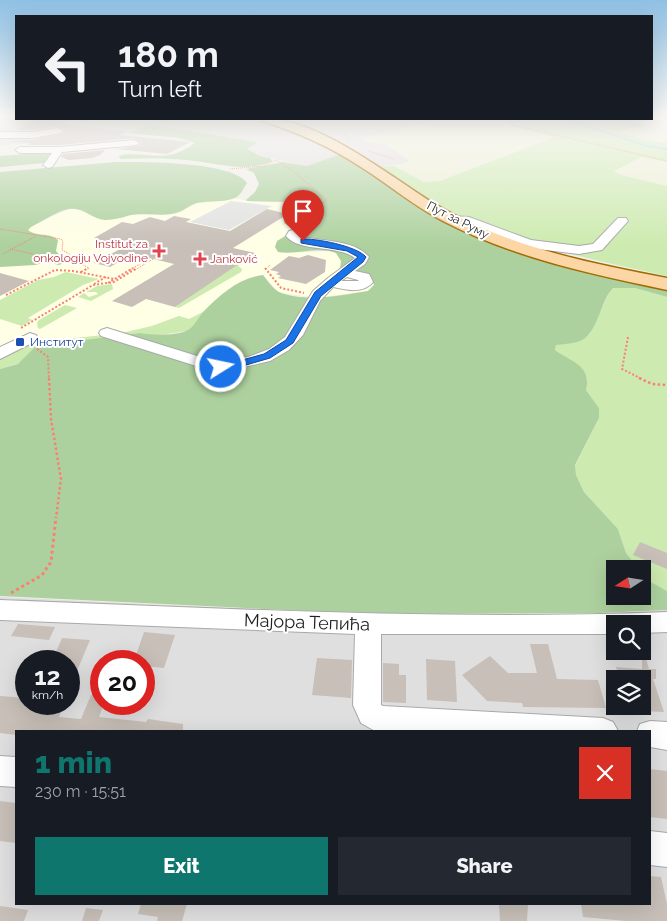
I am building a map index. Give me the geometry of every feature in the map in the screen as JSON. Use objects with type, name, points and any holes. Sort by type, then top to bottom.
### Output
[{"type":"main road","name":"Пут за Руму","points":[[358,159],[452,220],[490,237],[535,252],[667,284]]},
{"type":"street","points":[[48,165],[52,159]]},
{"type":"street","points":[[452,220],[465,220],[529,244],[579,250],[597,247],[622,220]]},
{"type":"street","points":[[107,334],[209,365],[236,365],[267,356],[290,342],[318,294],[360,261],[362,257],[358,253],[298,240],[294,238],[293,234]]},
{"type":"street","points":[[331,283],[353,287],[361,286],[366,282],[364,278],[345,272]]},
{"type":"street","points":[[0,354],[24,336]]},
{"type":"street","name":"Мајора Тепића","points":[[4,602],[368,624],[606,624]]},
{"type":"street","points":[[651,623],[667,622]]},
{"type":"street","points":[[368,624],[367,705],[371,714],[377,719],[584,730]]},
{"type":"street","points":[[651,734],[667,736]]},
{"type":"street","points":[[0,771],[15,772]]},
{"type":"street","points":[[651,848],[667,850]]},
{"type":"path","points":[[230,169],[263,166],[276,160],[293,171],[327,200],[321,205]]},
{"type":"path","points":[[0,229],[62,240],[62,250],[74,256],[79,264],[89,268],[81,272]]},
{"type":"path","points":[[3,254],[36,236]]},
{"type":"path","points":[[10,250],[60,260],[76,260]]},
{"type":"path","points":[[93,285],[107,283],[114,282],[152,259],[107,283]]},
{"type":"path","points":[[270,265],[264,269],[281,288],[318,294]]},
{"type":"path","points":[[6,295],[55,270],[81,272],[114,279]]},
{"type":"path","points":[[4,602],[42,575],[51,562],[61,479],[51,419],[48,357],[24,336],[106,277]]},
{"type":"path","points":[[628,337],[622,369],[652,384],[667,385]]},
{"type":"shaded area","points":[[274,159],[327,159],[307,166]]},
{"type":"shaded area","points":[[367,159],[408,159],[411,161],[403,164],[380,166]]},
{"type":"shaded area","points":[[407,159],[500,159],[456,176],[433,182],[424,182],[394,166],[410,161]]},
{"type":"shaded area","points":[[637,159],[667,162],[667,186],[621,175],[614,170]]},
{"type":"shaded area","points":[[234,198],[247,201],[291,202],[303,206],[284,223],[296,230],[286,253],[331,251],[336,253],[341,261],[340,269],[371,276],[374,285],[368,291],[321,297],[302,296],[278,292],[263,275],[222,296],[203,312],[189,319],[179,316],[152,326],[122,333],[39,342],[28,345],[0,359],[0,240],[69,209],[121,219],[131,215],[168,215],[180,212],[197,203]]},
{"type":"shaded area","points":[[231,201],[272,206],[229,230],[190,222]]},
{"type":"shaded area","points":[[0,597],[366,614],[600,614],[667,610],[667,921],[0,921]]},
{"type":"green space","points":[[0,159],[47,159],[44,163],[0,167]]},
{"type":"green space","points":[[179,159],[271,159],[272,161],[252,167],[241,167]]},
{"type":"green space","points":[[327,159],[353,159],[450,222],[667,286],[667,297],[635,288],[613,288],[591,332],[580,341],[556,345],[555,350],[583,370],[586,375],[586,390],[599,408],[599,418],[575,465],[576,475],[584,492],[618,529],[626,553],[632,560],[606,560],[606,605],[651,605],[651,582],[667,591],[667,610],[599,613],[367,614],[0,596],[0,369],[18,364],[36,346],[140,333],[157,335],[181,333],[189,329],[204,311],[224,293],[238,283],[254,277],[263,275],[272,287],[279,292],[312,298],[368,291],[374,285],[371,276],[340,269],[341,261],[336,253],[322,250],[278,252],[275,247],[277,241],[295,230],[284,223],[284,220],[297,213],[303,206],[291,202],[247,201],[259,184],[254,173],[246,169],[283,162],[307,166]]},
{"type":"green space","points":[[498,159],[637,159],[614,171],[621,175],[667,186],[667,276],[563,252],[486,227],[461,216],[419,193],[380,166],[394,166],[424,182],[440,181]]},
{"type":"green space","points":[[651,159],[667,159],[667,162]]},
{"type":"green space","points":[[116,162],[186,164],[206,167],[224,170],[238,176],[247,183],[235,198],[197,203],[179,212],[170,214],[137,214],[105,220],[79,210],[64,210],[50,216],[28,230],[51,236],[58,240],[56,251],[66,262],[59,265],[47,262],[35,265],[0,267],[0,172]]},
{"type":"green space","points":[[228,252],[251,258],[238,266],[242,269],[241,272],[179,308],[175,307],[229,270]]},
{"type":"green space","points":[[66,272],[99,279],[83,285],[28,318],[32,320],[22,326],[0,319],[0,300],[38,280],[54,277]]},
{"type":"green space","points":[[112,284],[113,289],[91,301],[78,297],[84,293],[89,297],[98,294],[96,292],[86,292],[97,286]]},
{"type":"green space","points":[[622,286],[635,288],[667,297],[667,591],[651,582],[651,560],[632,560],[626,553],[618,529],[584,492],[576,475],[575,466],[599,418],[599,408],[586,390],[587,382],[583,370],[555,350],[556,345],[580,341],[590,333],[613,288]]},
{"type":"green space","points":[[65,305],[77,308],[40,329],[38,328],[37,323],[39,320]]},
{"type":"green space","points":[[203,312],[197,322],[187,331],[153,336],[140,333],[105,338],[0,369],[0,359],[28,345],[39,342],[122,333],[152,326],[179,316],[189,319]]},
{"type":"building","points":[[267,209],[288,214],[233,248],[255,253],[175,307],[146,299],[132,307],[112,301],[174,264],[133,254],[110,267],[94,263],[124,247],[94,238],[122,222],[133,224],[150,217],[165,221],[174,216],[191,219],[186,222],[230,231]]},
{"type":"building","points":[[308,255],[326,260],[325,272],[306,284],[278,278],[281,276],[276,274],[279,272],[270,270],[289,256],[299,258]]},
{"type":"building","points":[[0,273],[29,281],[0,296]]},
{"type":"building","points":[[640,542],[667,553],[667,569],[651,562],[651,560],[645,560],[633,555]]},
{"type":"building","points":[[18,624],[55,627],[49,640],[11,636]]},
{"type":"building","points":[[144,632],[175,635],[164,668],[155,667],[155,650],[138,650]]},
{"type":"building","points":[[62,638],[90,640],[80,664],[80,650],[57,650]]},
{"type":"building","points":[[530,644],[548,644],[557,679],[598,680],[606,708],[523,707],[522,703],[487,701],[462,675],[490,656],[508,673],[537,673]]},
{"type":"building","points":[[317,658],[352,660],[351,698],[312,695]]},
{"type":"building","points":[[426,659],[455,661],[457,702],[427,700]]},
{"type":"building","points":[[642,660],[646,660],[649,669],[656,669],[656,679],[653,679],[664,712],[651,711],[651,670],[617,670],[616,667],[642,669]]},
{"type":"building","points":[[383,663],[399,664],[399,675],[406,675],[406,703],[383,702]]},
{"type":"building","points":[[0,696],[15,697],[15,715],[60,715],[59,717],[81,719],[90,697],[90,715],[146,722],[148,719],[183,724],[183,730],[15,730],[15,735],[0,733]]},
{"type":"building","points":[[651,769],[667,771],[667,819],[651,817]]},
{"type":"building","points":[[0,801],[15,803],[15,843],[0,841]]},
{"type":"building","points":[[651,876],[661,877],[667,904],[667,921],[626,921],[583,917],[581,905],[651,905]]},
{"type":"building","points":[[141,905],[187,905],[182,921],[157,921],[158,917],[138,914]]},
{"type":"building","points":[[499,905],[528,905],[527,921],[500,921]]},
{"type":"building","points":[[0,906],[28,910],[24,921],[0,921]]},
{"type":"building","points":[[86,908],[103,910],[99,921],[82,921]]},
{"type":"place","name":"Institut za onkologiju Vojvodine","points":[[159,251]]},
{"type":"place","name":"Janković","points":[[200,259]]},
{"type":"place","name":"Институт","points":[[20,342]]},
{"type":"route","points":[[221,367],[236,365],[267,356],[290,342],[318,294],[342,273],[360,261],[362,257],[349,249],[303,241]]}]
